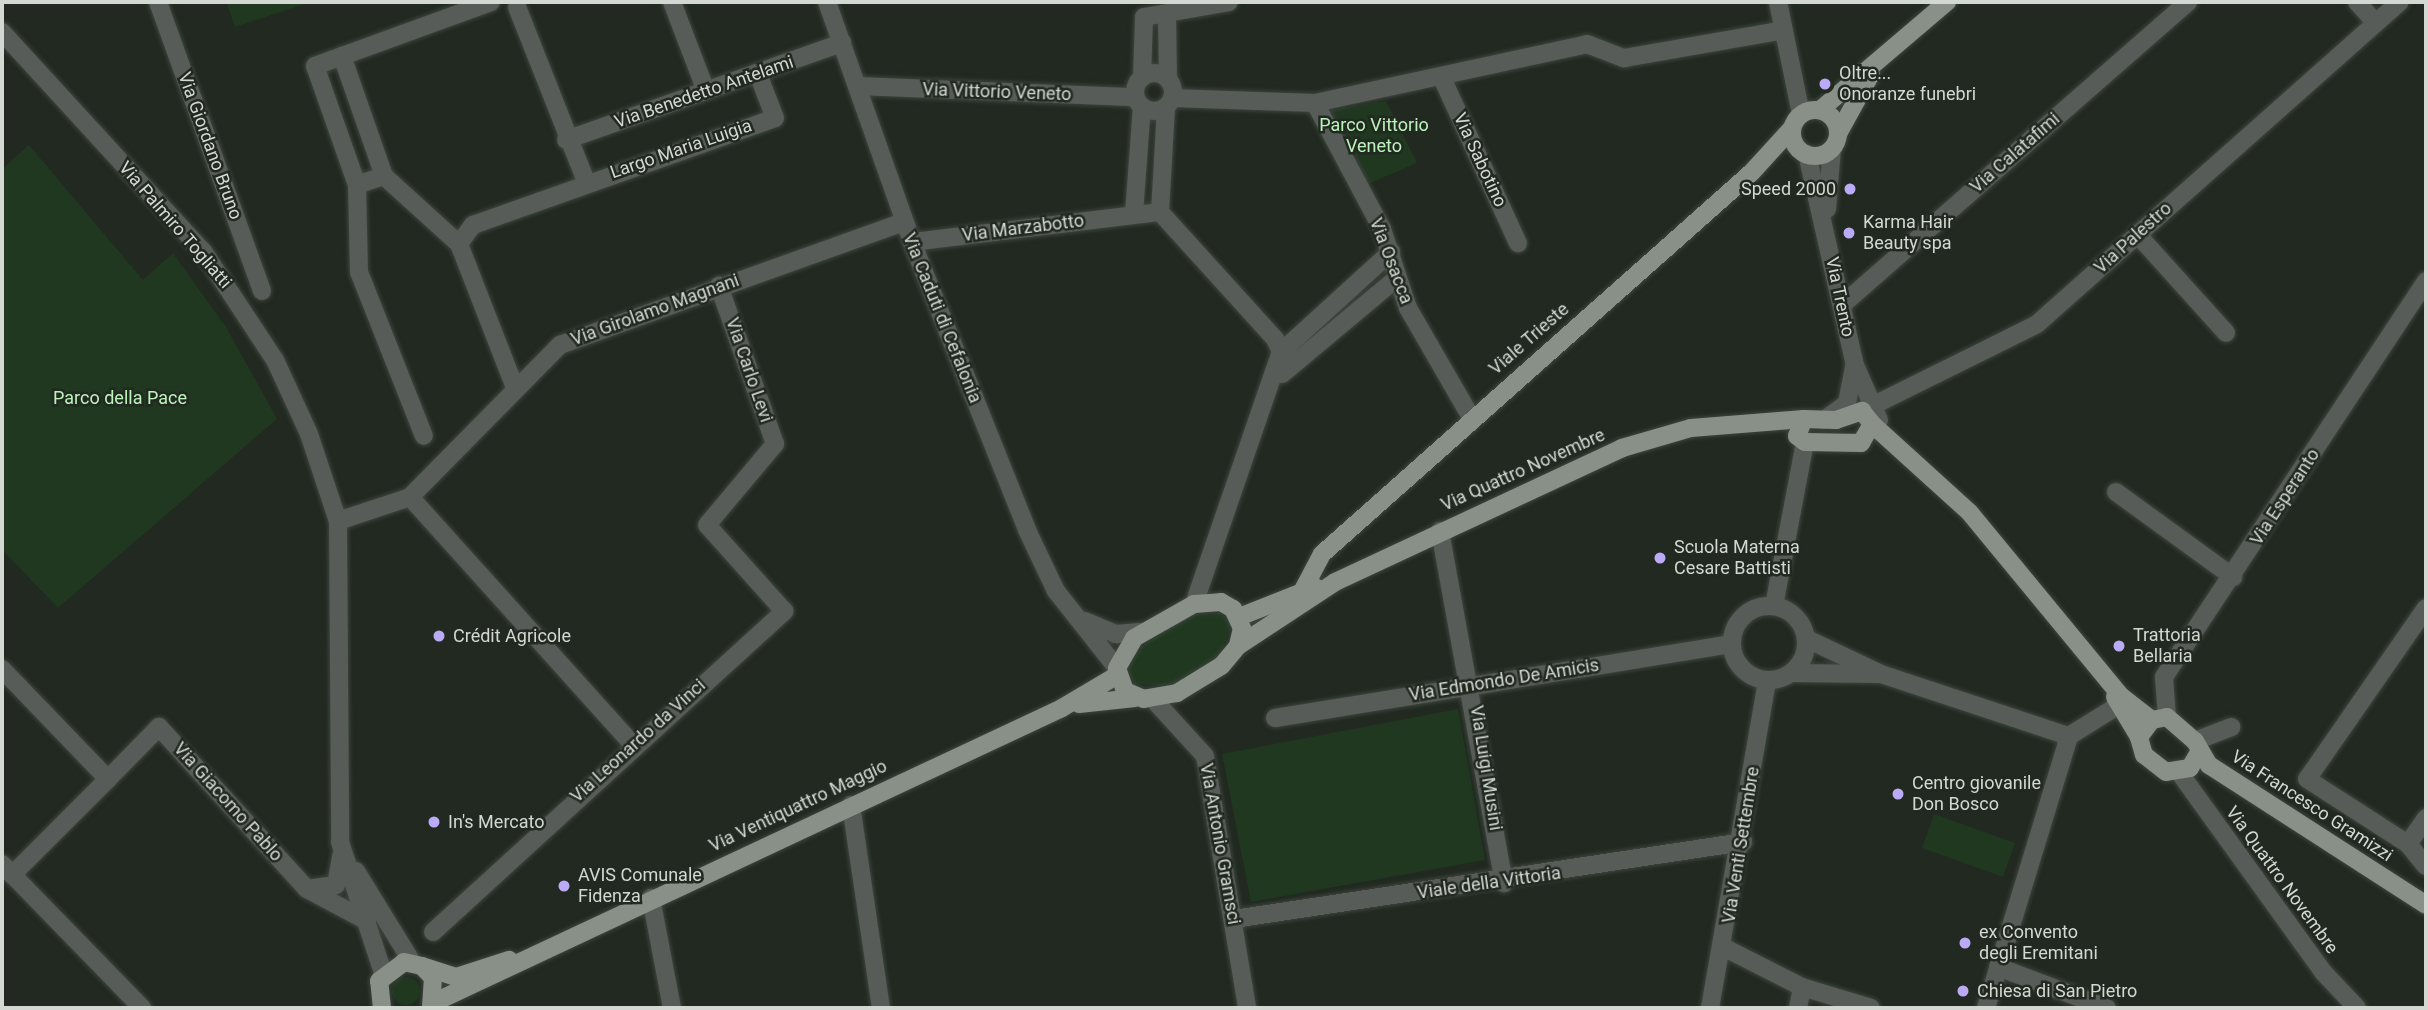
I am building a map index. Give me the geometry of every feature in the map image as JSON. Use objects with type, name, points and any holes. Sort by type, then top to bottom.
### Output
[{"type":"main road","points":[[1876,64],[1835,141],[1807,154],[1796,145],[1797,121],[1820,110],[1947,2]]},
{"type":"main road","points":[[1820,110],[1833,119],[1835,141]]},
{"type":"main road","name":"Viale Trieste","points":[[1303,590],[1321,554],[1471,417],[1752,172],[1797,121]]},
{"type":"main road","points":[[1861,443],[1869,415]]},
{"type":"main road","name":"Via Quattro Novembre","points":[[1802,432],[1824,420],[1869,415],[1987,532],[2095,664],[2125,704],[2144,755],[2166,772],[2194,760],[2159,718],[2125,704]]},
{"type":"main road","name":"Via Quattro Novembre","points":[[1238,646],[1335,582],[1440,531],[1622,448],[1691,428],[1738,423],[1802,432],[1861,443],[1920,466]]},
{"type":"main road","name":"Via Quattro Novembre","points":[[1239,617],[1303,590],[1335,582]]},
{"type":"main road","points":[[1194,604],[1220,602],[1239,617],[1238,646]]},
{"type":"main road","name":"Via Ventiquattro Maggio","points":[[417,964],[433,978],[433,1005],[651,898],[1062,708],[1116,672],[1140,632],[1194,604]]},
{"type":"main road","name":"Via Ventiquattro Maggio","points":[[1062,708],[1144,699],[1197,683],[1238,646]]},
{"type":"main road","points":[[1116,672],[1144,699]]},
{"type":"main road","points":[[2139,737],[2159,718]]},
{"type":"main road","name":"Via Francesco Gramizzi","points":[[2194,760],[2426,905]]},
{"type":"main road","name":"Via Ventiquattro Maggio","points":[[417,964],[456,977],[552,946]]},
{"type":"main road","points":[[375,1004],[383,973],[417,964]]},
{"type":"street","name":"Via Giordano Bruno","points":[[158,2],[262,291]]},
{"type":"street","points":[[424,436],[359,272],[357,185],[315,66],[491,2]]},
{"type":"street","points":[[672,2],[706,91]]},
{"type":"street","name":"Via Caduti di Cefalonia","points":[[827,2],[904,222],[1027,530],[1056,591],[1085,621],[1116,672]]},
{"type":"street","points":[[1134,214],[1144,18],[1167,16],[1229,2]]},
{"type":"street","points":[[1778,2],[1797,121]]},
{"type":"street","name":"Via Calatafimi","points":[[1842,305],[2188,2]]},
{"type":"street","points":[[2357,2],[2376,23]]},
{"type":"street","name":"Via Palestro","points":[[1869,415],[2037,324],[2400,2]]},
{"type":"street","name":"Largo Maria Luigia","points":[[517,7],[566,140],[586,181],[775,118],[758,74]]},
{"type":"street","points":[[1167,16],[1169,103],[1160,212],[1284,359]]},
{"type":"street","points":[[1169,103],[1315,103],[1442,78],[1496,60],[1518,62],[1587,44],[1624,58],[1784,30]]},
{"type":"street","name":"Via Palmiro Togliatti","points":[[2,32],[235,293],[309,434],[338,522],[344,850],[383,973]]},
{"type":"street","name":"Via Benedetto Antelami","points":[[566,140],[842,43]]},
{"type":"street","points":[[342,56],[384,176],[459,244],[515,388]]},
{"type":"street","points":[[1142,78],[1168,79]]},
{"type":"street","name":"Via Sabotino","points":[[1442,78],[1518,243]]},
{"type":"street","name":"Via Vittorio Veneto","points":[[858,86],[1169,103]]},
{"type":"street","name":"Via Osacca","points":[[1315,103],[1391,251],[1397,278],[1471,417]]},
{"type":"street","name":"Via Trento","points":[[1827,230],[1835,141]]},
{"type":"street","name":"Via Trento","points":[[1807,154],[1869,415]]},
{"type":"street","points":[[357,185],[384,176]]},
{"type":"street","points":[[459,244],[473,225],[586,181]]},
{"type":"street","name":"Via Marzabotto","points":[[912,242],[1160,212]]},
{"type":"street","name":"Via Girolamo Magnani","points":[[338,522],[410,497],[560,345],[582,333],[904,222]]},
{"type":"street","points":[[2137,234],[2225,333]]},
{"type":"street","points":[[1194,604],[1263,395],[1284,359],[1391,251]]},
{"type":"street","points":[[1284,359],[1397,278]]},
{"type":"street","name":"Via Esperanto","points":[[2159,718],[2164,677],[2426,281]]},
{"type":"street","name":"Via Carlo Levi","points":[[719,286],[775,444],[768,458],[707,525],[785,611]]},
{"type":"street","name":"Via Trento","points":[[1824,420],[1847,403],[1855,365]]},
{"type":"street","points":[[1774,606],[1802,432]]},
{"type":"street","points":[[2116,492],[2232,577]]},
{"type":"street","points":[[410,497],[633,745]]},
{"type":"street","name":"Via Luigi Musini","points":[[1440,531],[1472,684],[1504,883]]},
{"type":"street","points":[[1881,674],[1792,673],[1767,680],[1742,669],[1732,644],[1748,613],[1774,606],[1799,620],[1807,639],[1881,674],[2069,736]]},
{"type":"street","points":[[2426,608],[2307,779],[2408,844],[2426,866]]},
{"type":"street","name":"Via Leonardo da Vinci","points":[[433,932],[633,745],[785,611]]},
{"type":"street","name":"Via Caduti di Cefalonia","points":[[1085,621],[1116,634],[1140,632]]},
{"type":"street","points":[[1792,673],[1807,639]]},
{"type":"street","name":"Via Edmondo De Amicis","points":[[1275,718],[1732,644]]},
{"type":"street","points":[[2,669],[108,779],[7,870],[142,1008]]},
{"type":"street","name":"Via Venti Settembre","points":[[1710,1008],[1743,842],[1767,680]]},
{"type":"street","name":"Via Antonio Gramsci","points":[[1144,699],[1205,756],[1247,1008]]},
{"type":"street","points":[[1986,1008],[2069,736],[2125,704]]},
{"type":"street","name":"Via Giacomo Pablo","points":[[108,779],[159,727],[307,889],[367,921]]},
{"type":"street","points":[[2194,760],[2231,727]]},
{"type":"street","name":"Via Quattro Novembre","points":[[2194,760],[2324,974],[2357,1008]]},
{"type":"street","points":[[851,805],[881,1008]]},
{"type":"street","points":[[2408,844],[2426,818]]},
{"type":"street","name":"Viale della Vittoria","points":[[1234,919],[1504,883],[1743,842]]},
{"type":"street","points":[[307,889],[336,885],[344,850]]},
{"type":"street","points":[[344,850],[417,964]]},
{"type":"street","points":[[651,898],[672,1008]]},
{"type":"street","points":[[1723,947],[1802,986],[1871,1008]]},
{"type":"street","points":[[1998,967],[2108,1008]]},
{"type":"street","points":[[1798,1008],[1802,986]]},
{"type":"green space","points":[[226,2],[311,2],[235,27]]},
{"type":"green space","name":"Parco Vittorio Veneto","points":[[1386,101],[1417,163],[1368,184],[1330,110]]},
{"type":"green space","name":"Parco della Pace","points":[[29,145],[143,280],[173,253],[226,327],[277,419],[58,608],[2,550],[2,169]]},
{"type":"green space","points":[[1197,612],[1221,613],[1232,625],[1218,659],[1173,686],[1134,684],[1126,666],[1135,645]]},
{"type":"green space","points":[[1458,709],[1485,860],[1251,902],[1222,754]]},
{"type":"green space","points":[[1934,814],[2015,843],[2003,877],[1922,848]]},
{"type":"green space","points":[[406,977],[416,981],[420,991],[416,1001],[406,1005],[396,1001],[392,991],[396,981]]},
{"type":"place","name":"Oltre... Onoranze funebri","points":[[1825,84]]},
{"type":"place","name":"Speed 2000","points":[[1850,189]]},
{"type":"place","name":"Karma Hair Beauty spa","points":[[1849,233]]},
{"type":"place","name":"Scuola Materna Cesare Battisti","points":[[1660,558]]},
{"type":"place","name":"Crédit Agricole","points":[[439,636]]},
{"type":"place","name":"Trattoria Bellaria","points":[[2119,646]]},
{"type":"place","name":"Centro giovanile Don Bosco","points":[[1898,794]]},
{"type":"place","name":"In's Mercato","points":[[434,822]]},
{"type":"place","name":"AVIS Comunale Fidenza","points":[[564,886]]},
{"type":"place","name":"ex Convento degli Eremitani","points":[[1965,943]]},
{"type":"place","name":"Chiesa di San Pietro","points":[[1963,991]]}]
